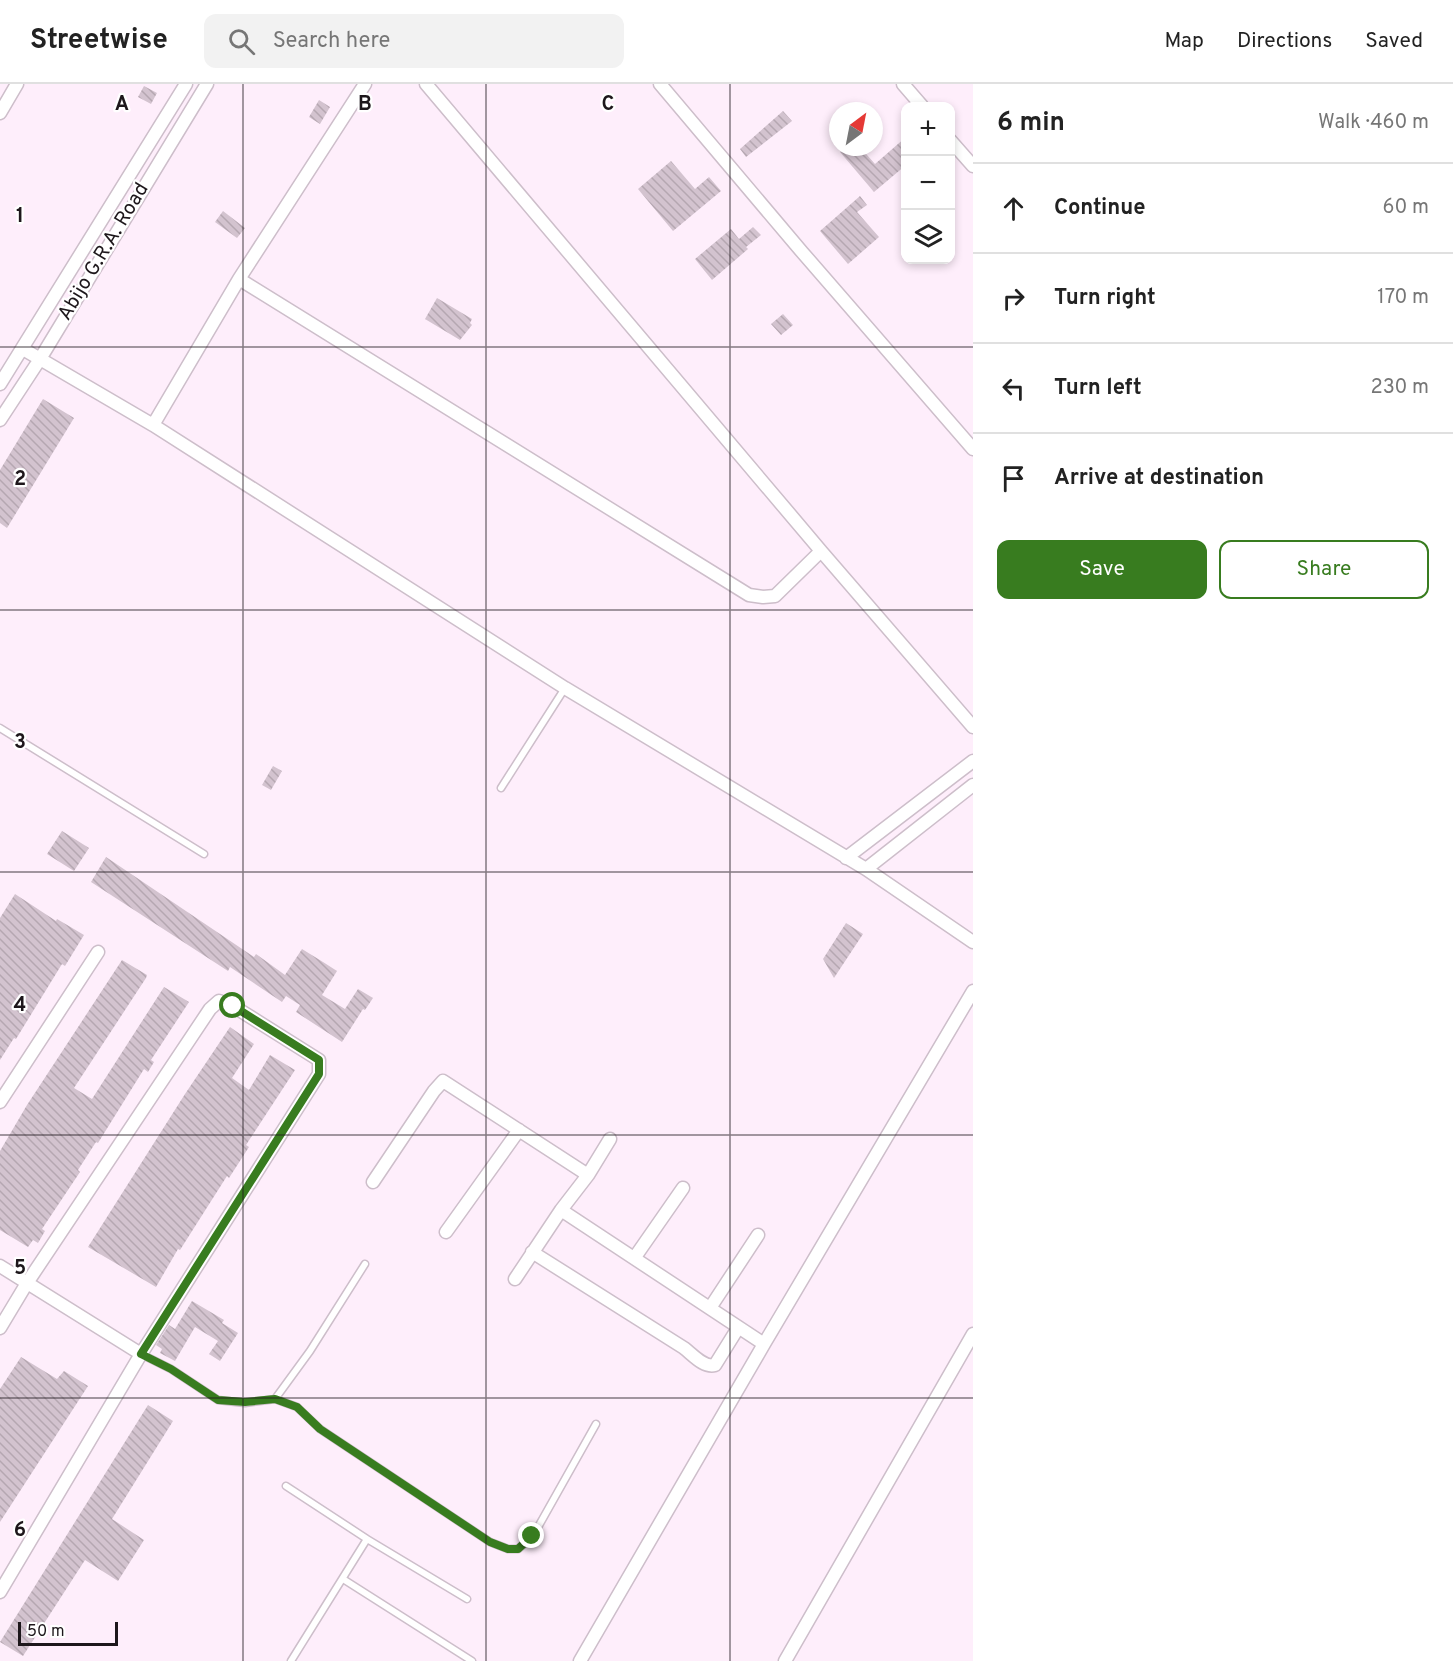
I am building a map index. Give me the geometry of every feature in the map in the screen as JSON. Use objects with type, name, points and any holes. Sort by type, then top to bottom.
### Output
[{"type":"street","points":[[0,113],[17,84]]},
{"type":"street","name":"Abijo G.R.A. Road","points":[[0,384],[186,84]]},
{"type":"street","name":"Abijo G.R.A. Road","points":[[0,420],[40,359],[207,84]]},
{"type":"street","points":[[153,425],[239,279],[365,84]]},
{"type":"street","points":[[426,84],[973,727]]},
{"type":"street","points":[[660,84],[973,449]]},
{"type":"street","points":[[903,84],[919,102]]},
{"type":"street","points":[[955,145],[973,166]]},
{"type":"street","points":[[239,279],[749,595],[775,596],[821,551]]},
{"type":"street","points":[[23,349],[153,425],[565,688],[866,869],[973,942]]},
{"type":"street","points":[[846,858],[973,761]]},
{"type":"street","points":[[866,869],[973,785]]},
{"type":"street","points":[[0,1102],[98,952]]},
{"type":"street","points":[[580,1661],[973,991]]},
{"type":"street","points":[[0,1328],[27,1283],[210,1009],[219,1001],[233,1006],[319,1060],[319,1074],[141,1354],[0,1592]]},
{"type":"street","points":[[373,1182],[434,1090],[443,1081],[588,1175]]},
{"type":"street","points":[[446,1233],[519,1130]]},
{"type":"street","points":[[515,1279],[561,1210],[588,1175],[610,1139]]},
{"type":"street","points":[[635,1257],[682,1188]]},
{"type":"street","points":[[561,1210],[764,1344]]},
{"type":"street","points":[[710,1308],[758,1235]]},
{"type":"street","points":[[532,1252],[684,1348],[706,1365],[715,1365],[738,1328]]},
{"type":"street","points":[[0,1266],[141,1354]]},
{"type":"street","points":[[785,1661],[973,1334]]},
{"type":"lane","points":[[501,788],[565,688]]},
{"type":"lane","points":[[0,728],[204,854]]},
{"type":"lane","points":[[275,1399],[310,1351],[365,1264]]},
{"type":"lane","points":[[141,1354],[171,1369],[218,1400],[245,1402],[275,1399],[297,1407],[320,1429],[490,1542],[508,1549],[518,1549],[532,1536],[596,1424]]},
{"type":"lane","points":[[286,1486],[467,1599]]},
{"type":"lane","points":[[291,1661],[368,1539]]},
{"type":"lane","points":[[343,1579],[472,1661]]},
{"type":"building","points":[[144,86],[157,93],[151,104],[138,97]]},
{"type":"building","points":[[319,100],[330,107],[320,124],[309,117]]},
{"type":"building","points":[[783,111],[792,121],[746,157],[740,149]]},
{"type":"building","points":[[901,141],[901,169],[874,192],[843,156],[868,156],[875,164]]},
{"type":"building","points":[[671,161],[695,189],[709,177],[721,191],[673,231],[638,189]]},
{"type":"building","points":[[860,196],[867,205],[857,212],[879,237],[848,264],[820,231]]},
{"type":"building","points":[[223,211],[245,228],[237,238],[215,222]]},
{"type":"building","points":[[753,227],[761,235],[712,280],[695,259],[731,229],[739,239]]},
{"type":"building","points":[[437,298],[472,319],[470,323],[472,325],[460,340],[425,319]]},
{"type":"building","points":[[783,314],[793,325],[781,335],[771,324]]},
{"type":"building","points":[[43,399],[74,418],[7,528],[0,523],[0,470]]},
{"type":"building","points":[[273,766],[282,771],[271,790],[262,785]]},
{"type":"building","points":[[62,831],[89,848],[74,871],[47,854]]},
{"type":"building","points":[[106,857],[254,957],[256,954],[285,975],[302,949],[323,962],[337,971],[322,995],[345,1009],[358,989],[373,998],[365,1010],[363,1009],[342,1042],[296,1012],[300,1005],[286,996],[282,1002],[230,967],[228,971],[91,882]]},
{"type":"building","points":[[15,894],[56,921],[57,919],[84,935],[65,966],[62,964],[16,1039],[14,1038],[0,1060],[0,918]]},
{"type":"building","points":[[846,923],[863,934],[834,978],[823,959]]},
{"type":"building","points":[[122,960],[147,975],[146,978],[74,1088],[92,1099],[164,987],[189,1002],[151,1060],[154,1062],[148,1072],[144,1069],[98,1143],[96,1142],[78,1170],[80,1172],[42,1229],[45,1231],[38,1243],[33,1240],[28,1247],[0,1230],[0,1151],[27,1105]]},
{"type":"building","points":[[230,1027],[254,1044],[232,1078],[249,1090],[270,1055],[295,1070],[246,1145],[249,1147],[229,1178],[227,1176],[180,1250],[178,1249],[156,1287],[88,1247]]},
{"type":"building","points":[[192,1301],[224,1320],[222,1323],[238,1333],[220,1361],[209,1354],[218,1341],[195,1327],[175,1361],[160,1353],[162,1349],[156,1345],[169,1325],[175,1329]]},
{"type":"building","points":[[21,1357],[57,1379],[64,1371],[88,1386],[0,1522],[0,1389]]},
{"type":"building","points":[[148,1405],[173,1421],[112,1519],[144,1540],[118,1581],[85,1560],[23,1656],[0,1642]]},
{"type":"route","points":[[233,1006],[319,1060],[319,1074],[141,1354],[171,1369],[218,1400],[245,1402],[275,1399],[297,1407],[320,1429],[490,1542],[508,1549],[518,1549],[532,1536]]}]
